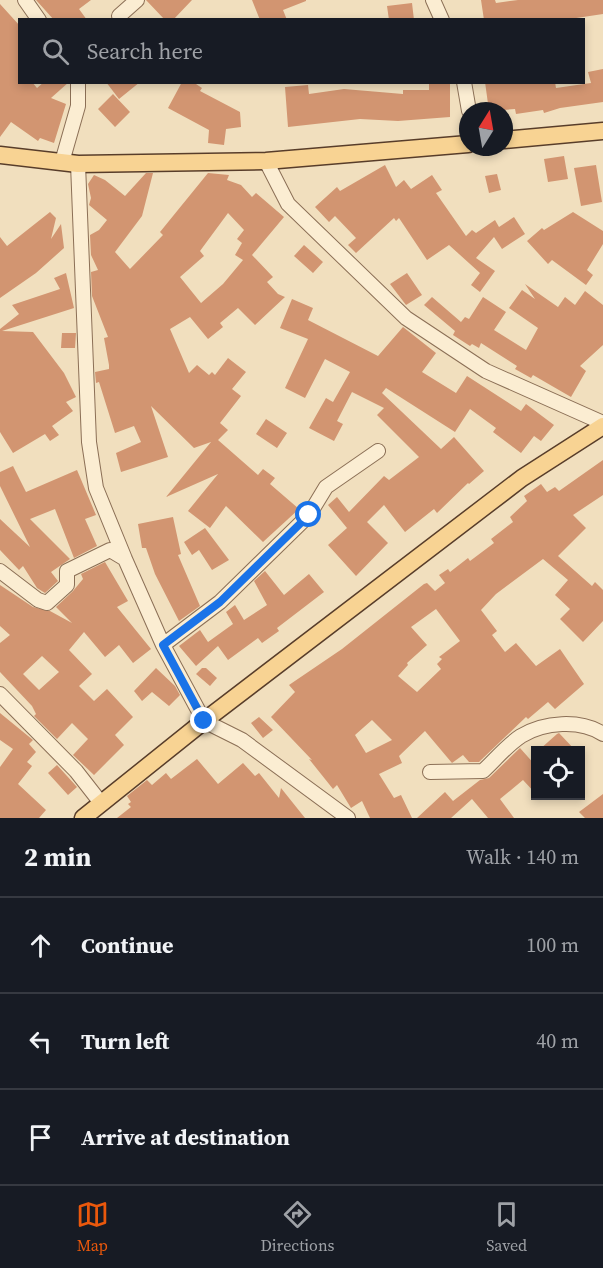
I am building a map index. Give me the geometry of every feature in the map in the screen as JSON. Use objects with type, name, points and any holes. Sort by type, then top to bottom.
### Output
[{"type":"main road","points":[[513,140],[603,131]]},
{"type":"main road","points":[[0,154],[70,163],[266,161],[459,145]]},
{"type":"main road","points":[[83,818],[204,721],[522,478],[603,424]]},
{"type":"street","points":[[25,0],[38,18]]},
{"type":"street","points":[[119,16],[136,0]]},
{"type":"street","points":[[433,0],[441,18]]},
{"type":"street","points":[[78,84],[78,106],[70,163],[89,442],[96,488],[124,559],[163,645],[204,721],[242,740],[348,818]]},
{"type":"street","points":[[464,84],[467,102]]},
{"type":"street","points":[[266,161],[288,204],[406,318],[486,372],[603,424]]},
{"type":"street","points":[[163,645],[220,602],[309,515],[326,487],[378,451]]},
{"type":"street","points":[[0,571],[38,600],[47,603],[67,585],[68,570],[110,550],[124,559]]},
{"type":"street","points":[[0,694],[76,771],[101,803]]},
{"type":"street","points":[[430,772],[483,771],[521,736],[547,726],[578,725],[603,734]]},
{"type":"building","points":[[36,0],[91,0],[79,9],[86,18],[52,18]]},
{"type":"building","points":[[146,0],[192,0],[175,18],[163,18]]},
{"type":"building","points":[[252,0],[306,0],[283,10],[286,18],[259,18]]},
{"type":"building","points":[[481,0],[495,0],[496,3],[518,0],[603,0],[603,14],[576,18],[484,18]]},
{"type":"building","points":[[412,3],[414,18],[389,18],[387,6]]},
{"type":"building","points":[[0,4],[18,24],[18,84],[34,84],[37,88],[42,84],[67,84],[51,98],[66,104],[54,143],[40,138],[38,141],[11,122],[0,137]]},
{"type":"building","points":[[603,69],[603,102],[560,108],[544,113],[543,110],[516,114],[513,102],[488,102],[485,84],[555,84],[556,88],[591,83],[588,72]]},
{"type":"building","points":[[108,84],[138,84],[119,99]]},
{"type":"building","points":[[181,84],[196,84],[202,88],[200,91],[240,112],[241,127],[226,129],[224,145],[208,143],[209,130],[168,108]]},
{"type":"building","points":[[429,84],[450,84],[450,117],[398,121],[360,119],[288,127],[285,87],[308,85],[309,94],[344,89],[403,94],[403,90],[429,90]]},
{"type":"building","points":[[113,94],[130,112],[115,127],[98,109]]},
{"type":"building","points":[[564,156],[568,179],[548,182],[544,159]]},
{"type":"building","points":[[385,165],[396,187],[404,180],[411,189],[432,175],[442,190],[436,193],[466,236],[472,230],[476,233],[495,220],[499,227],[514,217],[525,234],[502,249],[494,237],[476,258],[495,271],[480,292],[471,285],[480,273],[449,245],[427,260],[399,218],[396,221],[394,218],[356,253],[348,245],[356,238],[335,216],[329,222],[315,207],[337,187],[340,191]]},
{"type":"building","points":[[596,165],[602,202],[581,206],[574,168]]},
{"type":"building","points":[[146,173],[153,173],[142,216],[115,252],[130,269],[163,235],[160,232],[208,173],[229,175],[227,180],[241,185],[252,197],[256,193],[284,217],[252,255],[273,277],[267,282],[278,294],[285,297],[255,325],[238,308],[220,323],[223,327],[208,339],[190,317],[170,329],[189,373],[197,365],[209,375],[212,372],[215,375],[228,358],[246,372],[232,389],[241,396],[220,423],[228,430],[218,440],[258,475],[263,469],[275,478],[270,484],[299,509],[263,542],[226,506],[210,528],[188,511],[218,474],[166,497],[211,442],[194,448],[151,406],[168,457],[121,472],[116,453],[141,442],[134,426],[115,433],[99,382],[96,383],[95,372],[109,369],[104,338],[108,337],[92,296],[91,272],[98,270],[91,255],[90,235],[99,230],[107,220],[89,205],[91,198],[88,184],[94,175],[105,180],[125,196]],"holes":[[[228,213],[244,230],[237,239],[242,243],[235,255],[243,260],[223,284],[201,303],[180,277],[204,256],[200,251]]]},
{"type":"building","points":[[497,174],[501,190],[489,193],[485,176]]},
{"type":"building","points":[[50,212],[56,218],[51,239],[61,224],[64,248],[36,273],[0,298],[0,237],[7,246]]},
{"type":"building","points":[[573,212],[603,231],[603,244],[587,270],[593,275],[586,285],[552,260],[548,264],[527,241],[542,228],[544,230]]},
{"type":"building","points":[[304,245],[323,262],[313,273],[294,256]]},
{"type":"building","points":[[66,273],[74,308],[2,331],[33,332],[64,373],[76,397],[66,402],[73,411],[52,426],[59,435],[50,441],[45,434],[13,453],[0,432],[0,329],[19,314],[12,305],[60,289],[54,278]]},
{"type":"building","points":[[407,273],[422,295],[406,305],[390,284]]},
{"type":"building","points":[[525,284],[558,307],[565,297],[575,305],[585,291],[603,305],[603,345],[580,366],[586,371],[571,397],[533,375],[531,378],[515,369],[517,366],[481,343],[479,348],[472,344],[470,346],[453,335],[455,331],[424,305],[432,297],[461,322],[465,317],[469,319],[483,297],[506,312],[494,330],[526,350],[538,328],[509,308],[522,290],[535,299]]},
{"type":"building","points":[[292,299],[313,308],[308,320],[378,356],[403,327],[436,353],[422,372],[456,393],[467,376],[521,411],[526,404],[554,425],[541,441],[534,436],[521,453],[493,432],[496,428],[470,409],[455,432],[386,388],[382,393],[441,449],[454,437],[484,471],[437,513],[434,509],[405,532],[384,505],[367,522],[388,543],[356,576],[328,545],[347,528],[328,505],[337,497],[349,512],[384,476],[389,480],[419,457],[377,415],[384,408],[352,392],[337,421],[343,424],[334,441],[309,428],[326,398],[333,402],[350,372],[325,359],[305,398],[285,388],[308,339],[280,328]]},
{"type":"building","points":[[62,333],[76,333],[75,348],[61,348]]},
{"type":"building","points":[[266,419],[287,433],[277,448],[256,434]]},
{"type":"building","points":[[603,460],[603,495],[573,515],[586,528],[558,556],[592,586],[595,582],[603,590],[603,621],[583,642],[560,619],[570,609],[555,595],[568,580],[543,559],[496,594],[481,610],[497,631],[492,635],[505,652],[516,643],[536,666],[560,649],[584,684],[555,709],[548,702],[528,719],[526,717],[479,762],[469,762],[463,755],[452,763],[425,731],[399,756],[402,763],[379,774],[394,798],[401,795],[412,818],[370,818],[362,801],[351,808],[337,785],[333,789],[309,759],[312,760],[271,717],[295,692],[289,685],[342,649],[424,584],[427,583],[435,591],[445,583],[439,575],[448,569],[450,572],[468,558],[470,561],[494,543],[491,539],[513,522],[510,517],[527,501],[524,496],[541,484],[547,492],[555,487],[559,491]],"holes":[[[436,609],[460,641],[439,657],[442,659],[437,664],[441,669],[417,692],[398,676],[408,665],[407,663],[427,645],[411,627]],[[372,720],[392,740],[366,753],[355,735]]]},
{"type":"building","points":[[13,466],[26,492],[77,470],[96,515],[85,519],[97,546],[74,558],[55,509],[30,519],[70,559],[51,572],[58,581],[45,593],[37,588],[23,566],[19,570],[0,550],[0,519],[30,547],[0,486],[0,472]]},
{"type":"building","points":[[173,517],[181,554],[178,555],[200,606],[179,621],[155,574],[146,548],[142,548],[138,524]]},
{"type":"building","points":[[205,528],[229,560],[212,570],[199,550],[192,555],[184,542]]},
{"type":"building","points":[[105,562],[128,601],[117,607],[151,649],[133,663],[119,645],[105,657],[84,632],[69,650],[92,674],[79,686],[94,701],[107,689],[133,717],[115,735],[124,745],[94,775],[73,755],[88,739],[72,723],[57,739],[34,716],[36,714],[32,706],[0,672],[0,643],[10,635],[0,626],[0,585],[33,607],[50,611],[72,623],[56,607],[83,579],[81,574]],"holes":[[[42,656],[59,672],[39,690],[23,674]]]},
{"type":"building","points":[[265,571],[284,595],[309,574],[324,592],[277,628],[279,631],[262,643],[258,638],[228,660],[218,646],[196,666],[179,646],[200,630],[208,642],[233,624],[226,612],[235,605],[244,620],[267,605],[254,581]]},
{"type":"building","points":[[156,668],[175,686],[180,695],[169,706],[152,692],[142,701],[134,691]]},
{"type":"building","points":[[202,668],[206,668],[217,678],[210,686],[196,674]]},
{"type":"building","points":[[0,713],[33,740],[29,744],[36,752],[27,762],[32,766],[18,784],[46,810],[39,818],[0,818],[0,767],[13,749],[0,740]]},
{"type":"building","points":[[259,717],[273,730],[263,738],[251,723]]},
{"type":"building","points":[[559,733],[571,746],[544,746]]},
{"type":"building","points":[[520,748],[531,760],[531,789],[523,780],[500,799],[514,818],[488,818],[472,799],[451,818],[417,818],[445,792],[453,801],[480,780],[489,778]]},
{"type":"building","points":[[197,759],[218,784],[243,763],[255,776],[259,773],[279,798],[281,788],[305,818],[117,818],[131,807],[127,796],[147,780],[152,785],[166,773],[171,779]]},
{"type":"building","points":[[57,765],[77,787],[68,795],[48,773]]},
{"type":"building","points":[[603,794],[603,818],[585,818],[579,812]]},
{"type":"route","points":[[204,721],[163,645],[220,602],[309,515]]}]
